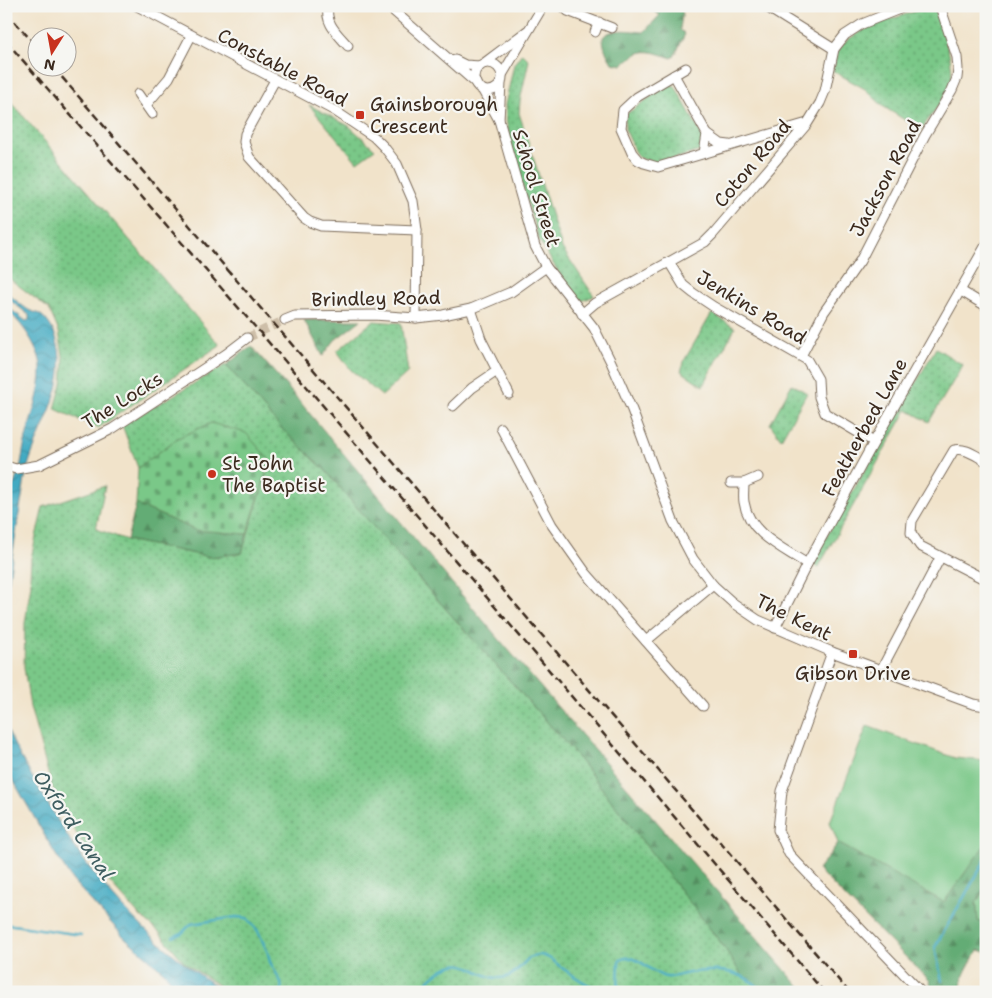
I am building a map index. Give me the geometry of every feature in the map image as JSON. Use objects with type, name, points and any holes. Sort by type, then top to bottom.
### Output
[{"type":"street","name":"Constable Road","points":[[137,6],[335,111],[374,137],[384,147],[397,164],[413,201],[418,230],[416,318]]},
{"type":"street","points":[[154,15],[159,6]]},
{"type":"street","points":[[328,6],[326,15],[329,23],[348,46]]},
{"type":"street","points":[[388,6],[444,54],[465,65],[491,64],[495,65],[501,71],[502,78],[494,90],[479,86],[474,76],[481,65]]},
{"type":"street","name":"School Street","points":[[499,120],[502,78],[543,6]]},
{"type":"street","points":[[563,6],[568,11],[612,28]]},
{"type":"street","points":[[768,7],[834,49],[845,35],[862,24],[907,6]]},
{"type":"street","name":"Jackson Road","points":[[801,356],[824,312],[860,261],[925,135],[952,90],[957,78],[957,57],[940,6]]},
{"type":"street","points":[[595,32],[599,22]]},
{"type":"street","name":"School Street","points":[[481,65],[529,29]]},
{"type":"street","points":[[146,105],[169,78],[191,36]]},
{"type":"street","name":"Coton Road","points":[[582,314],[595,303],[705,242],[713,234],[807,124],[825,91],[834,49]]},
{"type":"street","name":"School Street","points":[[444,54],[479,86],[499,120],[535,246],[546,267],[582,314]]},
{"type":"street","points":[[686,68],[637,97],[623,110],[622,128],[632,153],[644,164],[658,167],[807,124]]},
{"type":"street","points":[[674,75],[707,134],[721,144],[730,146]]},
{"type":"street","points":[[275,80],[245,134],[244,142],[249,156],[304,218],[321,226],[418,230]]},
{"type":"street","points":[[138,94],[152,114]]},
{"type":"street","points":[[704,153],[707,134]]},
{"type":"street","name":"Featherbed Lane","points":[[775,628],[807,564],[874,442],[986,245]]},
{"type":"street","name":"Jenkins Road","points":[[669,262],[683,285],[693,293],[807,360],[818,379],[819,397],[825,412],[874,442]]},
{"type":"street","name":"Brindley Road","points":[[285,320],[295,316],[374,315],[416,318],[443,315],[471,309],[512,292],[546,267]]},
{"type":"street","points":[[961,290],[986,306]]},
{"type":"street","points":[[471,309],[481,339],[509,394]]},
{"type":"street","name":"The Kent","points":[[582,314],[594,328],[611,362],[632,410],[672,521],[693,559],[714,585],[733,603],[758,620],[832,652],[782,791],[778,830],[789,854],[921,992]]},
{"type":"street","name":"The Locks","points":[[6,466],[16,469],[36,465],[53,459],[112,429],[226,354],[246,338]]},
{"type":"street","points":[[453,406],[472,388],[497,371]]},
{"type":"street","points":[[501,428],[552,525],[586,573],[704,706]]},
{"type":"street","points":[[986,461],[967,450],[960,448],[954,450],[912,521],[911,533],[920,546],[940,558],[986,580]]},
{"type":"street","points":[[731,483],[744,483],[758,477]]},
{"type":"street","points":[[744,483],[744,503],[752,522],[766,538],[807,564]]},
{"type":"street","points":[[881,670],[940,558]]},
{"type":"street","points":[[646,641],[714,585]]},
{"type":"street","points":[[832,652],[974,704],[986,706]]},
{"type":"green space","points":[[646,6],[682,6],[680,29],[685,34],[675,55],[672,58],[646,52],[635,55],[622,65],[612,63],[606,51],[603,37],[616,31],[644,32],[660,15]]},
{"type":"green space","points":[[929,7],[936,11],[947,46],[952,73],[946,93],[921,130],[884,107],[865,89],[833,71],[840,48],[856,34],[894,18]]},
{"type":"green space","points":[[522,53],[529,60],[519,113],[562,248],[594,296],[582,301],[569,290],[539,240],[512,151],[505,105],[514,64]]},
{"type":"green space","points":[[669,84],[675,86],[704,139],[700,151],[656,164],[638,157],[625,129],[625,115]]},
{"type":"green space","points":[[6,96],[220,345],[98,428],[55,409],[62,383],[64,362],[59,332],[49,309],[6,276]]},
{"type":"green space","points":[[309,105],[349,126],[375,149],[357,162]]},
{"type":"green space","points":[[712,313],[735,328],[703,386],[681,371],[685,359]]},
{"type":"green space","points":[[304,320],[361,320],[335,340],[323,356]]},
{"type":"green space","points":[[373,321],[401,323],[408,372],[382,396],[351,370],[337,351]]},
{"type":"green space","points":[[251,346],[493,632],[804,992],[763,992],[759,987],[742,976],[724,947],[573,751],[409,568],[325,470],[281,428],[226,365]]},
{"type":"green space","points":[[936,348],[963,365],[929,422],[907,410],[818,568],[811,563]]},
{"type":"green space","points":[[226,365],[281,428],[325,470],[409,568],[573,751],[724,947],[742,976],[759,987],[763,992],[228,992],[184,962],[159,932],[139,915],[102,874],[68,820],[51,784],[30,707],[24,667],[25,623],[31,584],[31,558],[43,507],[105,486],[96,529],[127,540],[210,557],[242,553],[270,462],[178,438],[138,468],[122,425]]},
{"type":"green space","points":[[792,384],[807,393],[781,439],[770,424]]},
{"type":"green space","points":[[211,423],[246,433],[270,461],[247,534],[195,530],[136,504],[138,468],[178,438]]},
{"type":"green space","points":[[136,504],[195,530],[247,534],[242,553],[210,557],[127,540]]},
{"type":"green space","points":[[867,726],[955,758],[986,761],[986,843],[944,902],[838,843],[830,822]]},
{"type":"green space","points":[[838,843],[944,902],[986,843],[986,887],[976,903],[978,921],[986,924],[986,952],[978,950],[969,965],[962,982],[962,992],[932,992],[930,981],[818,870]]},
{"type":"green space","points":[[986,887],[986,924],[978,921],[976,903]]},
{"type":"water","points":[[6,292],[27,309],[39,314],[46,320],[56,338],[60,359],[56,394],[35,445],[25,479],[6,599],[6,504],[20,468],[27,433],[38,395],[41,367],[33,344],[23,328],[6,310],[6,306],[26,321],[29,320],[29,315],[6,297]]},
{"type":"water","points":[[6,727],[24,763],[62,827],[96,876],[147,931],[184,963],[225,992],[180,992],[165,973],[123,936],[72,880],[6,768]]},
{"type":"waterway","points":[[942,981],[935,947],[986,859]]},
{"type":"waterway","points":[[173,937],[182,933],[191,924],[236,917],[247,918],[258,931],[270,962],[281,982],[282,992]]},
{"type":"waterway","points":[[6,924],[81,935]]},
{"type":"waterway","points":[[422,992],[431,978],[449,966],[458,964],[488,976],[496,978],[506,977],[515,972],[534,955],[543,955],[550,958],[584,982],[605,992]]},
{"type":"waterway","points":[[615,992],[618,990],[619,961],[625,958],[637,960],[666,977],[709,971],[729,972],[747,979],[763,992]]},
{"type":"tunnel","points":[[247,338],[285,320]]},
{"type":"railway","points":[[6,12],[28,37]]},
{"type":"railway","points":[[6,41],[284,360],[824,992]]},
{"type":"railway","points":[[63,78],[849,992]]},
{"type":"place","name":"Gainsborough Crescent","points":[[360,115]]},
{"type":"place","name":"St John The Baptist","points":[[212,474]]},
{"type":"place","name":"Gibson Drive","points":[[853,654]]},
{"type":"water label","name":"Oxford Canal","points":[[74,825]]}]
